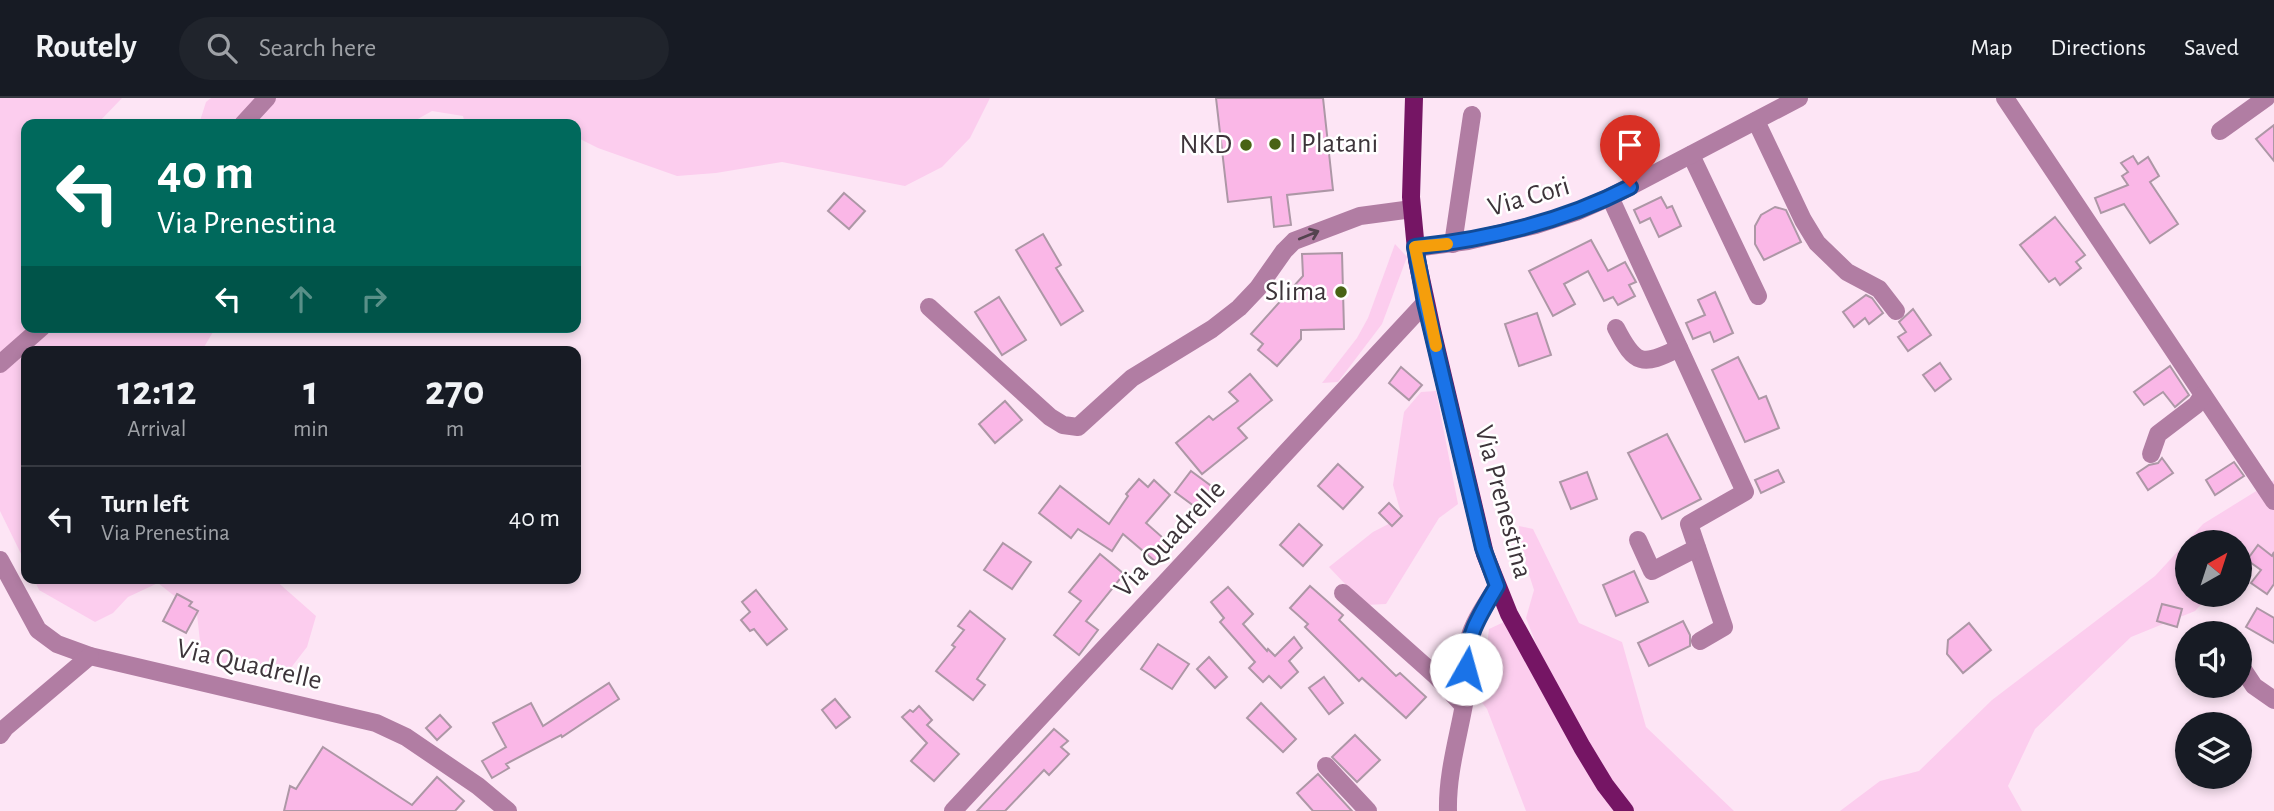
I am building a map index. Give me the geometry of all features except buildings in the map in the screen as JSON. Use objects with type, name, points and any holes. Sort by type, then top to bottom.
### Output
[{"type":"main road","name":"Via Prenestina","points":[[1414,98],[1411,185],[1415,247],[1425,303],[1483,548],[1514,622],[1584,752],[1625,811]]},
{"type":"street","points":[[248,119],[267,98]]},
{"type":"street","name":"Via Cori","points":[[1415,247],[1453,244],[1553,220],[1610,197],[1799,98]]},
{"type":"street","points":[[2005,98],[2274,501]]},
{"type":"street","points":[[2220,131],[2266,98]]},
{"type":"street","points":[[1453,244],[1472,115]]},
{"type":"street","points":[[1756,121],[1817,243],[1847,272],[1879,289],[1896,312]]},
{"type":"street","points":[[1691,155],[1758,296]]},
{"type":"street","points":[[1610,197],[1745,492],[1689,524],[1724,627],[1700,641]]},
{"type":"street","points":[[929,307],[1043,411],[1072,428],[1083,425],[1140,372],[1212,329],[1240,308],[1294,241],[1360,216],[1412,209]]},
{"type":"street","name":"Via Quadrelle","points":[[953,811],[1425,303]]},
{"type":"street","points":[[1616,328],[1626,346],[1640,359],[1654,360],[1679,348]]},
{"type":"street","points":[[0,364],[35,333]]},
{"type":"street","points":[[2151,454],[2158,434],[2196,405],[2203,395]]},
{"type":"street","points":[[1638,540],[1652,571],[1697,548]]},
{"type":"street","name":"Via Quadrelle","points":[[0,560],[38,630],[57,644],[90,656],[344,714],[384,726],[406,737],[478,786],[508,811]]},
{"type":"street","points":[[1448,811],[1450,778],[1464,705],[1468,641],[1497,586]]},
{"type":"street","points":[[1343,593],[1436,676],[1464,705]]},
{"type":"street","points":[[0,735],[90,656]]},
{"type":"street","points":[[2252,683],[2274,700]]},
{"type":"street","points":[[1325,766],[1368,811]]},
{"type":"shaded area","points":[[0,98],[122,98],[102,119],[21,119],[21,333],[212,333],[205,346],[21,346],[21,554],[0,511]]},
{"type":"shaded area","points":[[211,98],[990,98],[970,138],[942,167],[905,186],[782,162],[716,173],[677,176],[581,140],[581,119],[464,119],[463,116],[432,111],[418,119],[201,119],[206,102]]},
{"type":"shaded area","points":[[1395,244],[1407,257],[1382,324],[1338,382],[1322,383],[1357,338],[1368,318]]},
{"type":"shaded area","points":[[1436,391],[1458,504],[1439,518],[1386,604],[1365,605],[1329,567],[1373,532],[1402,517],[1393,485],[1404,412],[1421,392]]},
{"type":"shaded area","points":[[2274,480],[2274,564],[2252,556],[2252,530],[2197,530]]},
{"type":"shaded area","points":[[1519,526],[1533,529],[1579,623],[1622,642],[1646,727],[1734,811],[1633,811],[1609,780],[1547,672],[1526,618],[1534,590],[1523,556]]},
{"type":"shaded area","points":[[2175,554],[2175,607],[2199,607],[2195,611],[2131,637],[2035,729],[2008,786],[2022,811],[1840,811],[1880,781],[1919,771],[1992,700],[2155,576]]},
{"type":"shaded area","points":[[36,584],[156,584],[128,597],[113,613],[95,622],[39,590]]},
{"type":"shaded area","points":[[159,584],[280,584],[316,616],[307,647],[290,669],[261,677],[202,660],[197,614]]},
{"type":"shaded area","points":[[1504,622],[1617,811],[1526,811],[1487,709],[1476,695],[1478,679],[1485,662],[1489,629]]},
{"type":"slow traffic","points":[[1436,346],[1415,247],[1447,244]]},
{"type":"place","name":"I Platani","points":[[1275,144]]},
{"type":"place","name":"NKD","points":[[1246,145]]},
{"type":"place","name":"Slima","points":[[1341,292]]},
{"type":"route","points":[[1466,669],[1468,641],[1497,586],[1483,548],[1425,303],[1415,247],[1453,244],[1536,225],[1576,212],[1630,187]]}]
